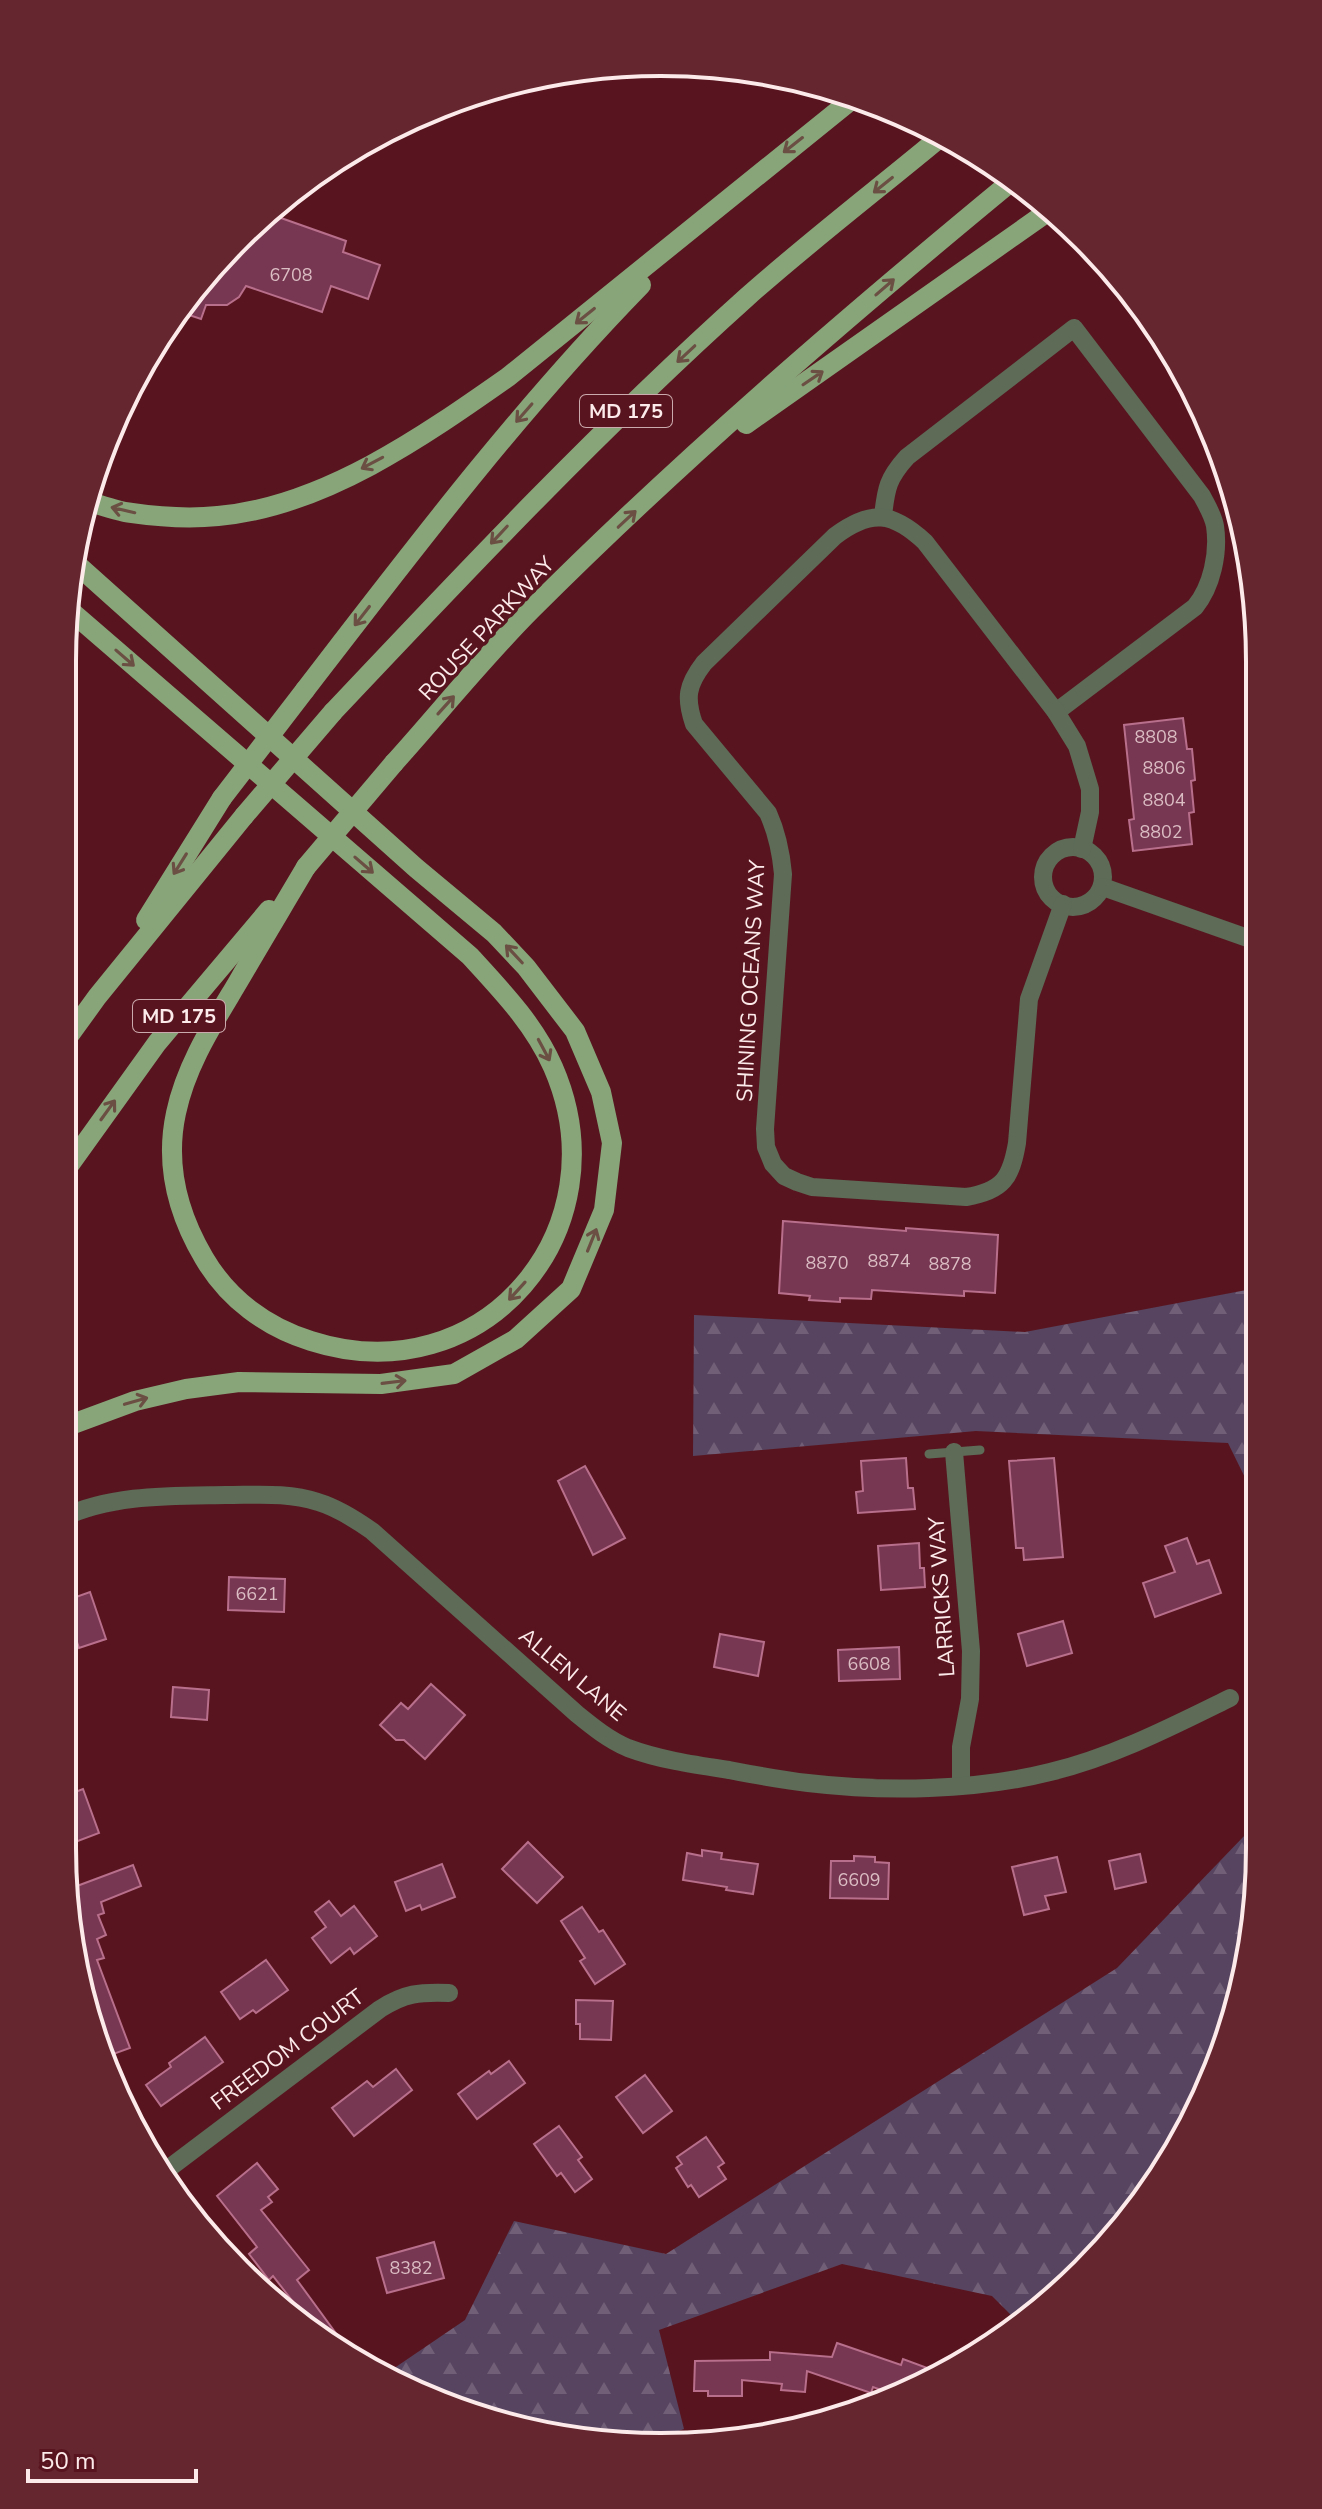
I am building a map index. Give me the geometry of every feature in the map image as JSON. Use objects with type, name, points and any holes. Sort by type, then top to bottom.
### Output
[{"type":"main road","points":[[98,504],[129,513],[184,518],[219,516],[257,510],[303,496],[346,477],[449,418],[508,377],[844,106]]},
{"type":"main road","name":"MD 175","points":[[76,1026],[244,816],[333,712],[520,514],[748,296],[933,143]]},
{"type":"main road","name":"ROUSE PARKWAY","points":[[76,1156],[157,1043],[394,763],[530,611],[680,469],[858,311],[1004,188]]},
{"type":"main road","points":[[97,997],[222,798],[305,690],[504,436],[579,348],[711,213]]},
{"type":"main road","points":[[680,469],[846,356],[1041,216]]},
{"type":"main road","points":[[76,1423],[135,1401],[186,1389],[239,1382],[381,1384],[454,1374],[516,1339],[571,1289],[604,1210],[612,1143],[601,1092],[575,1031],[526,967],[494,933],[404,858],[83,570]]},
{"type":"main road","points":[[78,617],[470,956],[535,1034],[552,1066],[563,1093],[571,1133],[571,1174],[566,1205],[541,1263],[515,1295],[487,1319],[451,1338],[416,1350],[384,1353],[324,1345],[289,1334],[258,1317],[212,1272],[187,1226],[179,1203],[172,1143],[176,1113],[188,1073],[209,1030],[306,867]]},
{"type":"street","points":[[1056,712],[1195,607],[1206,593],[1211,576],[1215,528],[1202,496],[1074,328],[907,457],[892,474],[886,490],[883,516],[899,521],[925,542],[1056,712],[1077,746],[1090,789],[1090,812],[1082,849]]},
{"type":"street","name":"SHINING OCEANS WAY","points":[[883,516],[858,522],[835,536],[704,663],[692,678],[688,692],[688,707],[694,724],[768,813],[781,851],[783,874],[765,1129],[766,1147],[773,1164],[784,1176],[812,1187],[966,1197],[998,1188],[1014,1164],[1029,999],[1063,904]]},
{"type":"street","points":[[1060,849],[1082,849],[1093,854],[1098,861],[1104,874],[1103,887],[1086,905],[1074,908],[1053,900],[1043,877],[1051,856],[1060,849]]},
{"type":"street","points":[[1103,887],[1246,937]]},
{"type":"street","name":"LARRICKS WAY","points":[[954,1452],[971,1651],[970,1699],[961,1747],[961,1786]]},
{"type":"street","name":"ALLEN LANE","points":[[76,1513],[100,1505],[172,1496],[282,1494],[316,1501],[344,1512],[372,1531],[603,1735],[627,1747],[696,1765],[807,1783],[866,1788],[961,1786],[1049,1773],[1164,1731],[1230,1698]]},
{"type":"street","name":"FREEDOM COURT","points":[[171,2167],[400,1996],[424,1992],[449,1993]]},
{"type":"lane","points":[[929,1454],[980,1450]]},
{"type":"green space","points":[[1246,1290],[1246,1480],[1228,1443],[976,1431],[693,1456],[694,1315],[1025,1332]]},
{"type":"green space","points":[[1246,1834],[1245,1886],[1235,1962],[1215,2036],[1186,2107],[1147,2173],[1101,2234],[1047,2288],[1012,2316],[992,2296],[842,2264],[659,2330],[684,2429],[674,2433],[623,2432],[547,2422],[473,2402],[394,2369],[465,2320],[514,2221],[666,2254],[1117,1968]]},
{"type":"building","points":[[279,217],[346,241],[343,252],[380,265],[368,299],[331,286],[322,312],[246,286],[239,297],[227,305],[206,305],[201,319],[190,315],[221,275]]},
{"type":"building","points":[[1183,718],[1187,749],[1192,749],[1195,780],[1191,781],[1194,812],[1189,813],[1192,844],[1133,851],[1129,820],[1134,819],[1124,725]]},
{"type":"building","points":[[783,1221],[998,1235],[995,1293],[964,1291],[964,1296],[872,1290],[871,1299],[840,1298],[840,1302],[809,1300],[810,1296],[779,1293]]},
{"type":"building","points":[[906,1458],[908,1488],[913,1488],[915,1509],[858,1513],[856,1492],[863,1491],[861,1461]]},
{"type":"building","points":[[1054,1458],[1063,1557],[1024,1560],[1023,1548],[1016,1548],[1009,1461]]},
{"type":"building","points":[[585,1466],[625,1538],[593,1555],[558,1481]]},
{"type":"building","points":[[1187,1538],[1197,1564],[1209,1560],[1221,1593],[1155,1617],[1143,1583],[1175,1572],[1165,1546]]},
{"type":"building","points":[[919,1543],[925,1587],[881,1590],[878,1546]]},
{"type":"building","points":[[229,1577],[285,1579],[284,1612],[228,1610]]},
{"type":"building","points":[[90,1592],[106,1639],[79,1648],[76,1639],[76,1597]]},
{"type":"building","points":[[1063,1621],[1072,1653],[1027,1666],[1018,1634]]},
{"type":"building","points":[[720,1634],[764,1642],[758,1676],[714,1667]]},
{"type":"building","points":[[899,1647],[900,1679],[839,1681],[838,1650]]},
{"type":"building","points":[[431,1684],[465,1715],[425,1759],[404,1740],[396,1740],[380,1725],[401,1703],[408,1709]]},
{"type":"building","points":[[173,1687],[209,1690],[207,1720],[171,1717]]},
{"type":"building","points":[[83,1789],[99,1833],[76,1842],[76,1792]]},
{"type":"building","points":[[528,1842],[563,1877],[537,1903],[502,1869]]},
{"type":"building","points":[[702,1850],[722,1853],[721,1859],[758,1864],[753,1894],[683,1880],[687,1853],[702,1856]]},
{"type":"building","points":[[1140,1854],[1146,1882],[1115,1889],[1109,1861]]},
{"type":"building","points":[[854,1856],[875,1857],[875,1862],[889,1863],[888,1899],[830,1898],[831,1861],[854,1861]]},
{"type":"building","points":[[1057,1857],[1066,1892],[1045,1896],[1049,1909],[1024,1915],[1012,1867]]},
{"type":"building","points":[[442,1864],[455,1897],[422,1910],[420,1905],[406,1911],[395,1882]]},
{"type":"building","points":[[133,1865],[141,1886],[101,1902],[104,1913],[98,1915],[106,1935],[97,1939],[104,1958],[97,1960],[130,2048],[114,2054],[87,1962],[77,1886]]},
{"type":"building","points":[[329,1901],[341,1916],[354,1906],[377,1936],[354,1954],[350,1948],[331,1963],[312,1938],[326,1927],[315,1912]]},
{"type":"building","points":[[582,1907],[599,1932],[603,1930],[625,1964],[595,1984],[580,1961],[585,1958],[561,1921]]},
{"type":"building","points":[[266,1960],[288,1990],[256,2013],[253,2010],[240,2019],[221,1992]]},
{"type":"building","points":[[576,2000],[613,2001],[611,2040],[580,2039],[580,2024],[576,2024]]},
{"type":"building","points":[[205,2037],[223,2062],[161,2106],[146,2085],[171,2067],[169,2063]]},
{"type":"building","points":[[509,2061],[525,2083],[477,2119],[458,2094],[489,2071],[491,2074]]},
{"type":"building","points":[[396,2069],[412,2090],[354,2136],[332,2108],[367,2081],[373,2087]]},
{"type":"building","points":[[645,2075],[672,2111],[643,2133],[616,2097]]},
{"type":"building","points":[[559,2126],[582,2157],[578,2160],[592,2179],[575,2192],[561,2173],[557,2176],[534,2144]]},
{"type":"building","points":[[706,2137],[724,2163],[718,2167],[726,2179],[699,2197],[691,2185],[688,2187],[676,2168],[682,2164],[677,2157]]},
{"type":"building","points":[[257,2163],[278,2189],[268,2197],[272,2202],[261,2210],[309,2270],[297,2280],[337,2335],[294,2304],[273,2276],[269,2280],[249,2254],[257,2247],[217,2196]]},
{"type":"building","points":[[434,2242],[444,2278],[387,2293],[377,2258]]},
{"type":"building","points":[[837,2343],[901,2365],[903,2359],[929,2368],[881,2390],[873,2387],[871,2393],[807,2371],[805,2392],[781,2390],[782,2384],[742,2380],[742,2396],[708,2396],[708,2391],[694,2391],[695,2361],[770,2360],[770,2352],[832,2357]]}]
